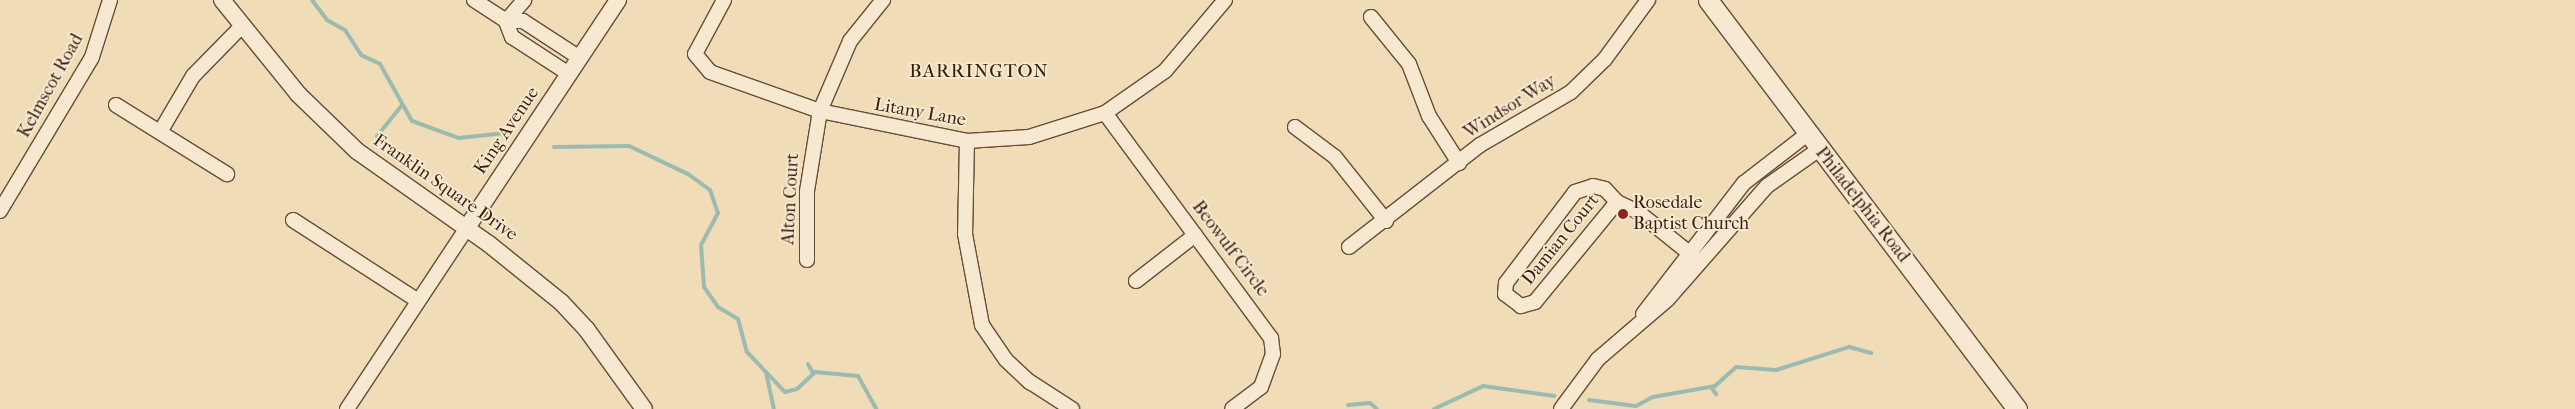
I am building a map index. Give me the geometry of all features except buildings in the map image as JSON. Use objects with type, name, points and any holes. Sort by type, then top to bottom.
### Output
[{"type":"main road","name":"Philadelphia Road","points":[[1708,0],[1812,142],[2018,409]]},
{"type":"street","name":"Kelmscot Road","points":[[0,211],[92,57],[110,0]]},
{"type":"street","name":"Franklin Square Drive","points":[[222,0],[241,27],[330,126],[384,172],[466,229],[561,302],[592,336],[644,409]]},
{"type":"street","points":[[474,0],[506,21],[523,21],[580,58]]},
{"type":"street","points":[[506,21],[524,0]]},
{"type":"street","name":"King Avenue","points":[[347,409],[618,0]]},
{"type":"street","name":"Litany Lane","points":[[724,0],[695,54],[710,72],[733,83],[820,111],[967,141],[1029,137],[1105,113],[1165,71],[1225,0]]},
{"type":"street","name":"Alton Court","points":[[807,260],[807,191],[820,111],[850,41],[883,0]]},
{"type":"street","name":"Windsor Way","points":[[1349,246],[1386,221],[1459,163],[1589,76],[1648,0]]},
{"type":"street","points":[[1371,17],[1409,64],[1429,116],[1459,163]]},
{"type":"street","points":[[506,21],[512,37],[569,74]]},
{"type":"street","points":[[160,132],[193,76],[241,27]]},
{"type":"street","points":[[116,105],[227,174]]},
{"type":"street","name":"Beowulf Circle","points":[[1105,113],[1271,338],[1272,354],[1261,387],[1232,409]]},
{"type":"street","points":[[1295,127],[1335,157],[1386,221]]},
{"type":"street","points":[[967,141],[965,234],[982,325],[1012,366],[1072,409]]},
{"type":"street","points":[[1629,333],[1687,251],[1744,183],[1812,142]]},
{"type":"street","points":[[1561,409],[1598,360],[1668,299],[1767,186],[1812,142]]},
{"type":"street","name":"Damian Court","points":[[1617,202],[1535,302],[1521,306],[1506,294],[1506,283],[1575,192],[1600,187],[1617,202],[1700,262]]},
{"type":"street","points":[[293,220],[418,301]]},
{"type":"street","points":[[1136,281],[1196,235]]},
{"type":"waterway","points":[[312,0],[327,20],[345,30],[361,55],[380,64],[412,121],[459,138],[505,133]]},
{"type":"waterway","points":[[377,136],[402,105]]},
{"type":"waterway","points":[[554,147],[629,146],[688,174],[710,190],[718,213],[701,245],[704,287],[718,307],[738,319],[747,352],[785,392],[797,389],[815,372],[858,376],[876,409]]},
{"type":"waterway","points":[[1589,400],[1636,406],[1653,397],[1715,386],[1736,367],[1776,370],[1849,347],[1871,353]]},
{"type":"waterway","points":[[808,364],[813,373]]},
{"type":"waterway","points":[[766,372],[774,409]]},
{"type":"waterway","points":[[1434,409],[1483,386],[1554,396]]},
{"type":"waterway","points":[[1711,387],[1716,394]]},
{"type":"waterway","points":[[1348,405],[1370,403],[1377,409]]},
{"type":"place","name":"Rosedale Baptist Church","points":[[1623,214]]},
{"type":"district","name":"BARRINGTON","points":[[979,72]]}]
